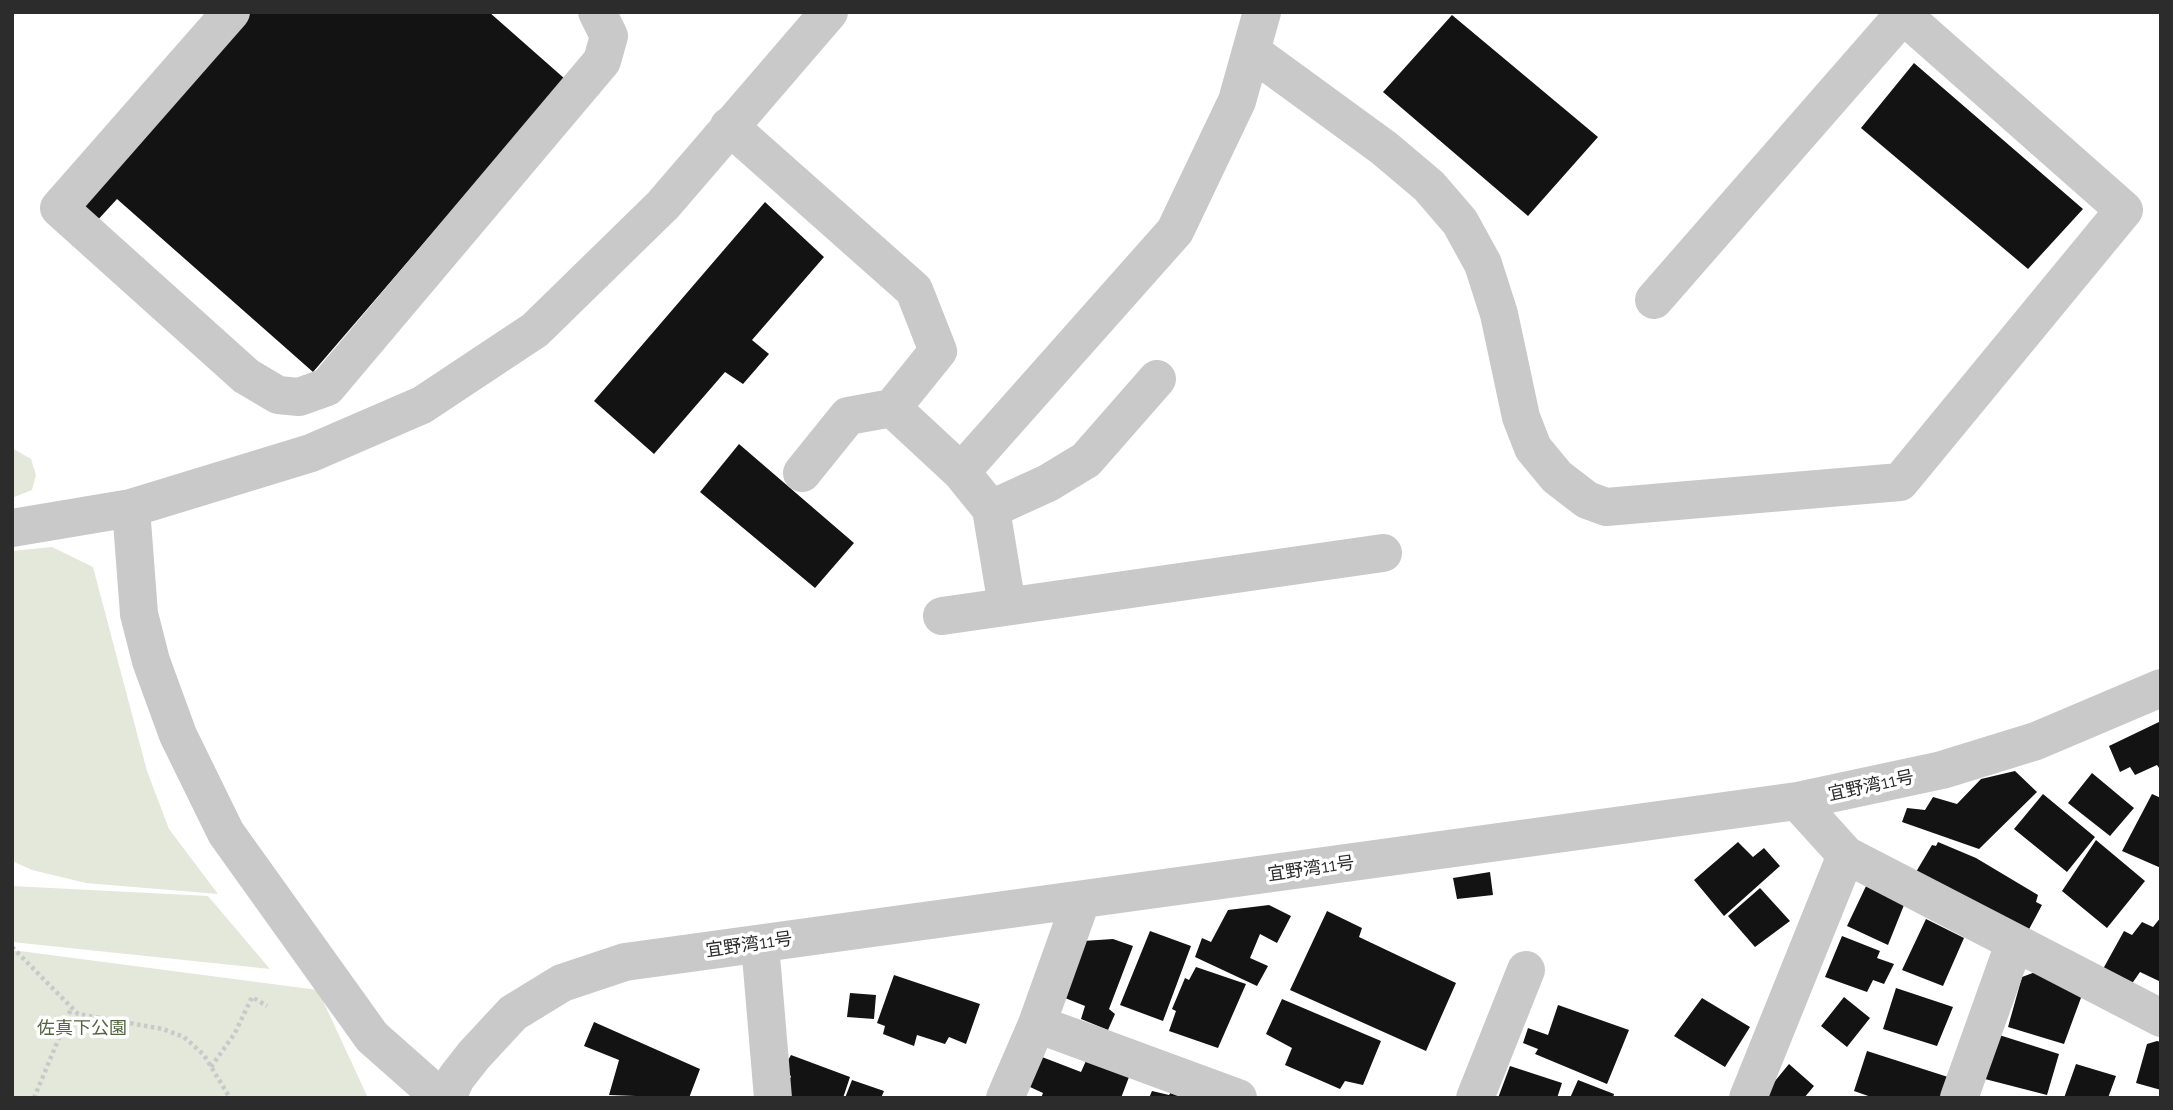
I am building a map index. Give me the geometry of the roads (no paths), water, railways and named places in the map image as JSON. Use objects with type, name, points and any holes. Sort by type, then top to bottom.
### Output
[{"type":"street","points":[[230,12],[59,208],[246,376],[278,396],[299,397],[327,387],[602,61],[609,36],[597,12]]},
{"type":"street","points":[[12,528],[131,508],[311,453],[422,405],[536,330],[663,205],[729,125],[829,12]]},
{"type":"street","points":[[961,472],[1175,230],[1237,101],[1262,12]]},
{"type":"street","points":[[1251,51],[1384,148],[1429,186],[1460,222],[1483,264],[1499,314],[1521,417],[1534,448],[1557,477],[1587,500],[1605,507],[1900,482],[2124,210],[1903,15],[1654,300]]},
{"type":"street","points":[[729,125],[914,290],[938,351],[892,408],[848,416],[802,473]]},
{"type":"street","points":[[991,509],[1048,483],[1086,460],[1157,379]]},
{"type":"street","points":[[892,408],[961,472],[991,509],[1007,606]]},
{"type":"street","points":[[131,508],[139,614],[150,661],[178,735],[226,833],[372,1037],[441,1098]]},
{"type":"street","points":[[942,616],[1383,553]]},
{"type":"street","name":"宜野湾11号","points":[[447,1098],[456,1078],[513,1013],[562,983],[625,962],[1797,802],[1942,770],[2086,721],[2161,688]]},
{"type":"street","points":[[1797,802],[1846,855],[2161,1018]]},
{"type":"street","points":[[1748,1098],[1846,855]]},
{"type":"street","points":[[1005,1098],[1037,1024],[1081,901]]},
{"type":"street","points":[[760,944],[773,1098]]},
{"type":"street","points":[[1959,1098],[2014,944]]},
{"type":"street","points":[[1475,1098],[1526,970]]},
{"type":"street","points":[[1037,1024],[1238,1098]]},
{"type":"park label","name":"佐真下公園","points":[[82,1029]]}]
